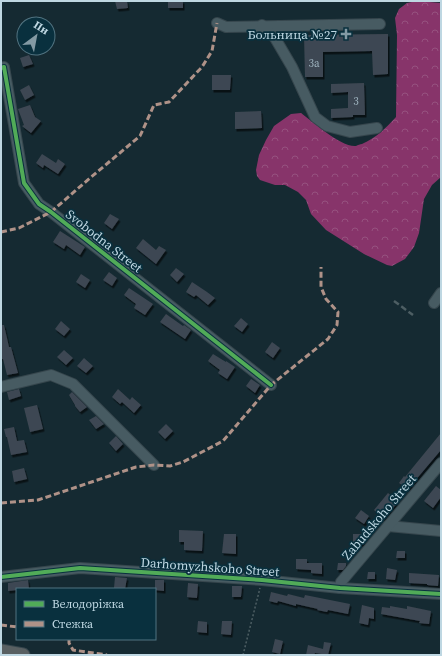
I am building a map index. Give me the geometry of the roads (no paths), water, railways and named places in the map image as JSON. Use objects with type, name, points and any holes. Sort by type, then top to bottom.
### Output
[{"type":"main road","points":[[1,651],[24,655]]},
{"type":"street","points":[[217,23],[226,26],[380,24]]},
{"type":"street","points":[[262,25],[275,38],[292,67],[315,117],[327,126],[350,132],[377,128]]},
{"type":"street","name":"Svobodna Street","points":[[1,68],[4,67],[24,183],[39,204],[271,385]]},
{"type":"street","points":[[434,303],[441,293]]},
{"type":"street","points":[[1,387],[50,375],[73,384],[154,465]]},
{"type":"street","name":"Zabudskoho Street","points":[[340,588],[341,582],[441,463]]},
{"type":"street","points":[[388,526],[441,531]]},
{"type":"street","name":"Darhomyzhskoho Street","points":[[1,577],[80,568],[262,580],[340,588],[441,594]]},
{"type":"railway","points":[[394,301],[413,315]]},
{"type":"place","name":"Больница №27","points":[[346,34]]}]
